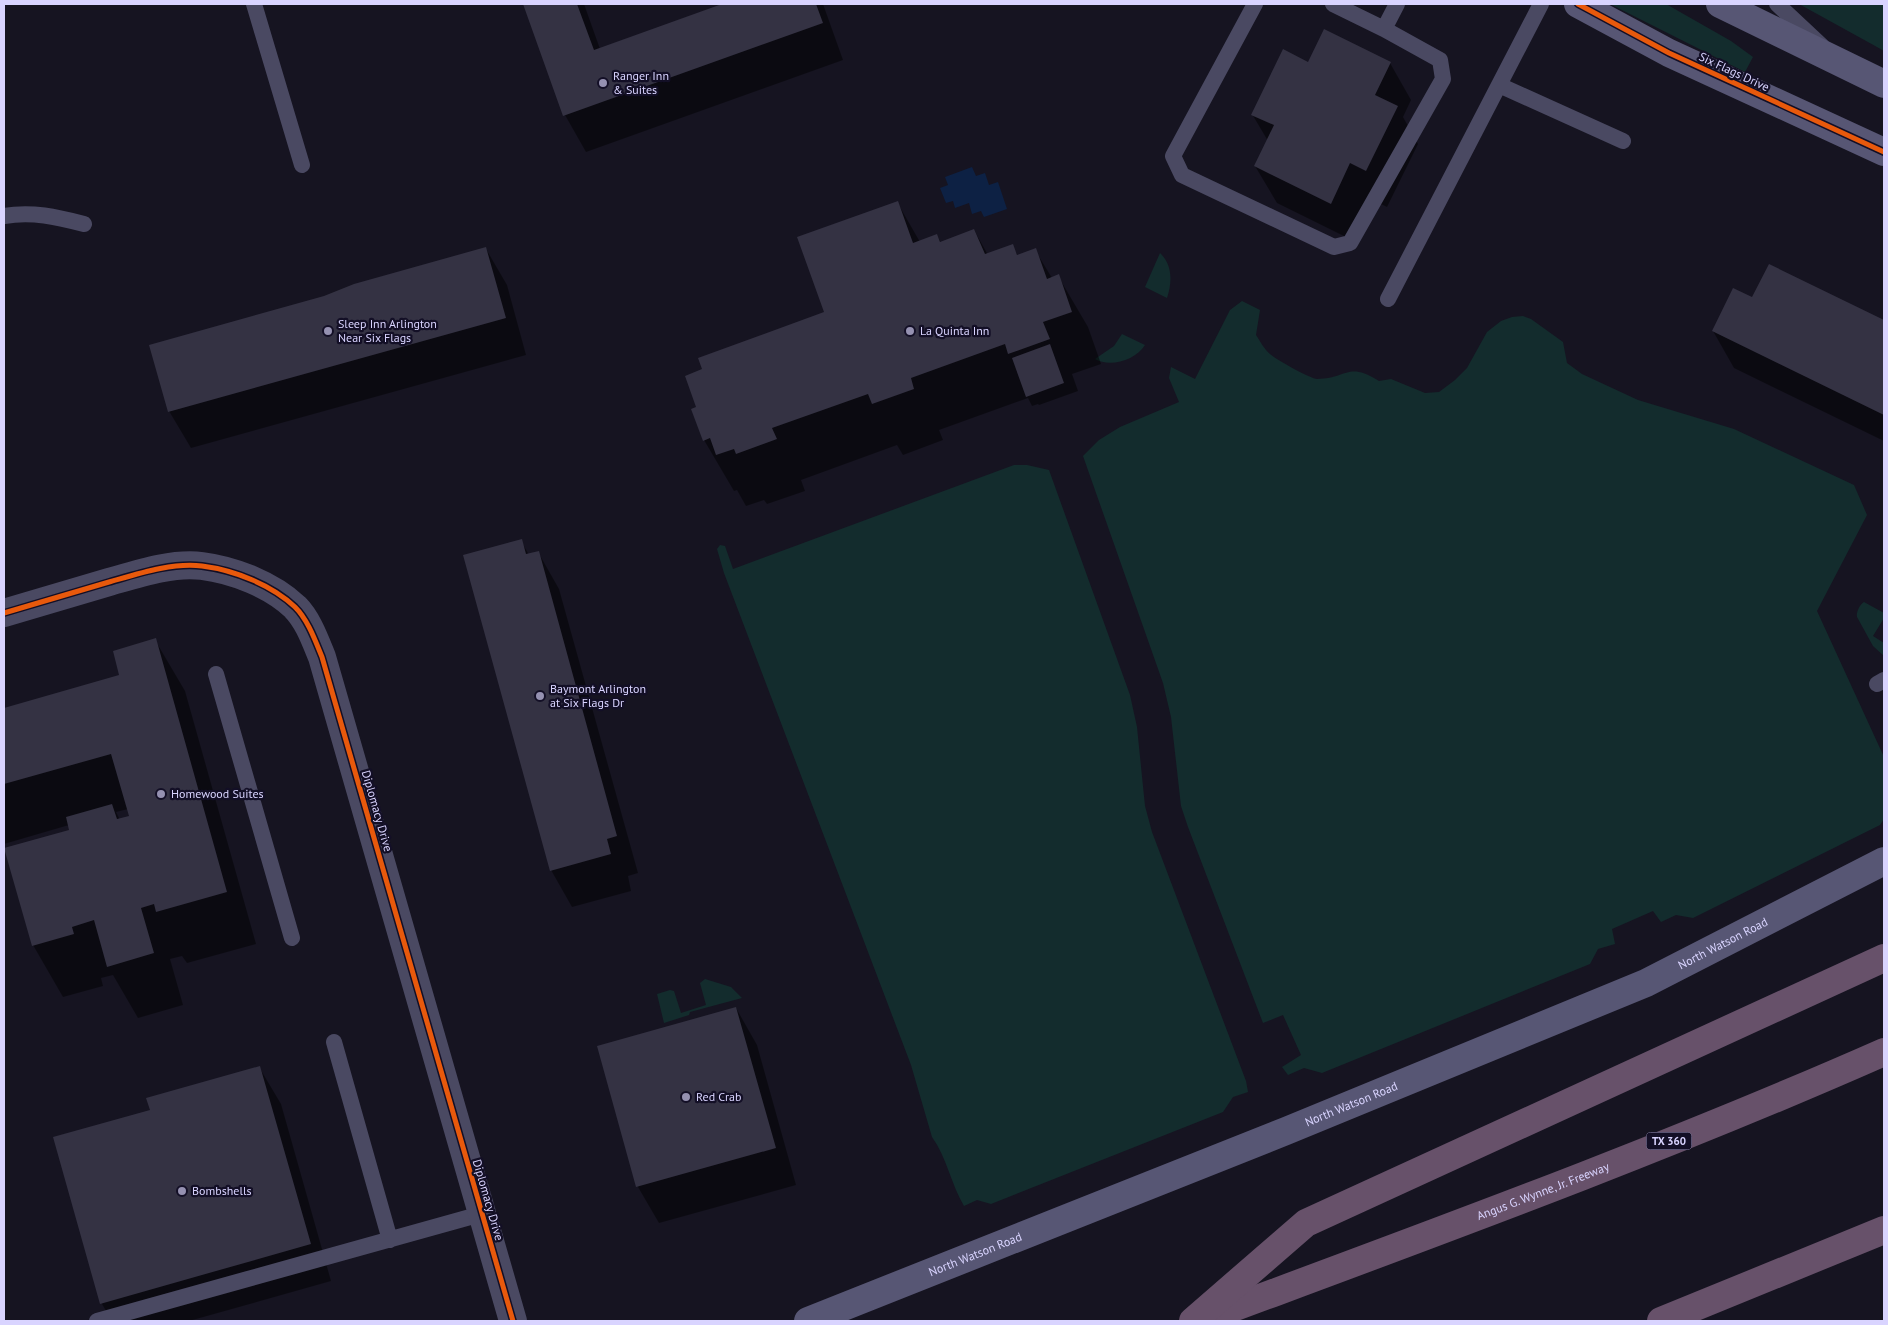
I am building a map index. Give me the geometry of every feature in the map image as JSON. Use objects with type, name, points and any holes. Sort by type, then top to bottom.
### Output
[{"type":"highway","points":[[1193,1321],[1306,1223],[1884,958]]},
{"type":"highway","name":"Angus G. Wynne, Jr. Freeway","points":[[1198,1321],[1452,1226],[1777,1099],[1884,1052]]},
{"type":"highway","points":[[1661,1321],[1884,1230]]},
{"type":"main road","name":"Six Flags Drive","points":[[1578,4],[1669,53],[1884,152]]},
{"type":"main road","points":[[1720,4],[1884,84]]},
{"type":"main road","name":"North Watson Road","points":[[808,1321],[1286,1131],[1646,983],[1884,861]]},
{"type":"street","name":"Diplomacy Drive","points":[[4,613],[136,574],[169,568],[201,566],[229,572],[257,582],[295,608],[312,632],[322,657],[513,1321]]},
{"type":"lane","points":[[254,4],[302,165]]},
{"type":"lane","points":[[1256,4],[1173,156],[1182,175],[1334,247],[1350,243],[1444,79],[1440,60],[1333,4]]},
{"type":"lane","points":[[1384,29],[1397,4]]},
{"type":"lane","points":[[1388,299],[1541,4]]},
{"type":"lane","points":[[1778,4],[1841,62]]},
{"type":"lane","points":[[1499,85],[1623,141]]},
{"type":"lane","points":[[4,216],[26,213],[40,214],[84,224]]},
{"type":"lane","points":[[216,674],[292,938]]},
{"type":"lane","points":[[334,1042],[390,1240]]},
{"type":"lane","points":[[97,1321],[481,1214]]},
{"type":"green space","points":[[1610,4],[1666,4],[1731,41],[1753,57],[1745,72]]},
{"type":"green space","points":[[1799,4],[1884,4],[1884,51],[1877,47]]},
{"type":"green space","points":[[1160,253],[1167,263],[1170,274],[1167,298],[1145,287]]},
{"type":"green space","points":[[1242,301],[1260,310],[1256,335],[1266,350],[1279,360],[1301,372],[1317,379],[1347,372],[1360,372],[1379,381],[1391,379],[1425,393],[1439,392],[1455,380],[1467,368],[1487,332],[1501,321],[1523,316],[1531,319],[1563,342],[1567,363],[1582,374],[1638,400],[1734,429],[1854,485],[1867,515],[1817,611],[1884,757],[1884,819],[1880,825],[1693,918],[1676,915],[1661,922],[1653,911],[1612,929],[1615,944],[1598,949],[1590,964],[1322,1073],[1304,1068],[1288,1075],[1282,1067],[1301,1055],[1283,1015],[1263,1023],[1188,827],[1181,806],[1171,717],[1163,683],[1083,456],[1099,440],[1120,427],[1179,402],[1169,378],[1171,367],[1195,379],[1230,310]]},
{"type":"green space","points":[[1122,334],[1145,345],[1136,355],[1122,361],[1108,363],[1095,359],[1114,346]]},
{"type":"green space","points":[[1014,465],[1027,465],[1049,470],[1130,695],[1137,727],[1145,806],[1152,832],[1246,1081],[1248,1092],[1233,1097],[1223,1112],[991,1204],[977,1200],[964,1206],[942,1154],[932,1137],[911,1065],[724,573],[717,549],[720,545],[725,546],[733,569]]},
{"type":"green space","points":[[1864,602],[1884,613],[1884,618],[1873,636],[1884,643],[1884,656],[1873,646],[1857,617],[1859,608]]},
{"type":"green space","points":[[705,979],[731,987],[742,998],[690,1012],[689,1015],[664,1023],[657,994],[670,990],[674,991],[681,1013],[706,1005],[700,983]]},
{"type":"water","points":[[972,167],[976,176],[985,173],[989,185],[998,182],[1007,209],[984,217],[981,211],[972,214],[969,203],[955,208],[953,201],[946,203],[940,188],[948,185],[945,177]]},
{"type":"building","name":"Ranger Inn & Suites","points":[[523,4],[577,4],[594,50],[722,4],[816,4],[823,23],[563,116]]},
{"type":"building","points":[[1324,29],[1391,62],[1375,95],[1398,106],[1366,171],[1350,163],[1331,204],[1254,166],[1274,125],[1251,115],[1283,49],[1308,62]]},
{"type":"building","name":"La Quinta Inn","points":[[898,201],[913,243],[937,234],[940,242],[974,229],[985,254],[1013,244],[1017,255],[1036,248],[1047,279],[1059,274],[1072,312],[1043,322],[1050,339],[1008,354],[1005,344],[911,378],[914,389],[872,404],[868,394],[772,428],[777,439],[736,454],[734,449],[716,455],[710,438],[703,441],[691,409],[696,407],[685,376],[702,369],[698,358],[824,312],[797,237]]},
{"type":"building","name":"Sleep Inn Arlington Near Six Flags","points":[[486,247],[506,318],[168,412],[149,345],[324,296],[354,284]]},
{"type":"building","points":[[1769,264],[1884,320],[1884,415],[1712,331],[1733,288],[1752,297]]},
{"type":"building","points":[[1050,344],[1064,383],[1026,397],[1012,358]]},
{"type":"building","name":"Baymont Arlington at Six Flags Dr","points":[[522,539],[526,554],[539,551],[617,836],[607,839],[611,854],[550,871],[463,555]]},
{"type":"building","name":"Homewood Suites","points":[[156,638],[227,892],[156,912],[154,904],[141,908],[154,953],[107,967],[94,920],[72,927],[74,934],[32,946],[4,848],[69,830],[66,817],[112,804],[117,819],[129,816],[111,754],[4,784],[4,708],[119,675],[113,651]]},
{"type":"building","name":"Red Crab","points":[[736,1007],[776,1148],[636,1187],[597,1046]]},
{"type":"building","name":"Bombshells","points":[[260,1066],[311,1244],[100,1304],[53,1137],[150,1110],[146,1098]]},
{"type":"cycle path","points":[[1578,4],[1669,53],[1884,152]]},
{"type":"cycle path","points":[[4,613],[143,572],[191,565],[227,571],[264,585],[286,599],[300,612],[311,630],[322,657],[513,1321]]},
{"type":"place","name":"Ranger Inn & Suites","points":[[603,83]]},
{"type":"place","name":"Sleep Inn Arlington Near Six Flags","points":[[328,331]]},
{"type":"place","name":"La Quinta Inn","points":[[910,331]]},
{"type":"place","name":"Baymont Arlington at Six Flags Dr","points":[[540,696]]},
{"type":"place","name":"Homewood Suites","points":[[161,794]]},
{"type":"place","name":"Red Crab","points":[[686,1097]]},
{"type":"place","name":"Bombshells","points":[[182,1191]]}]
